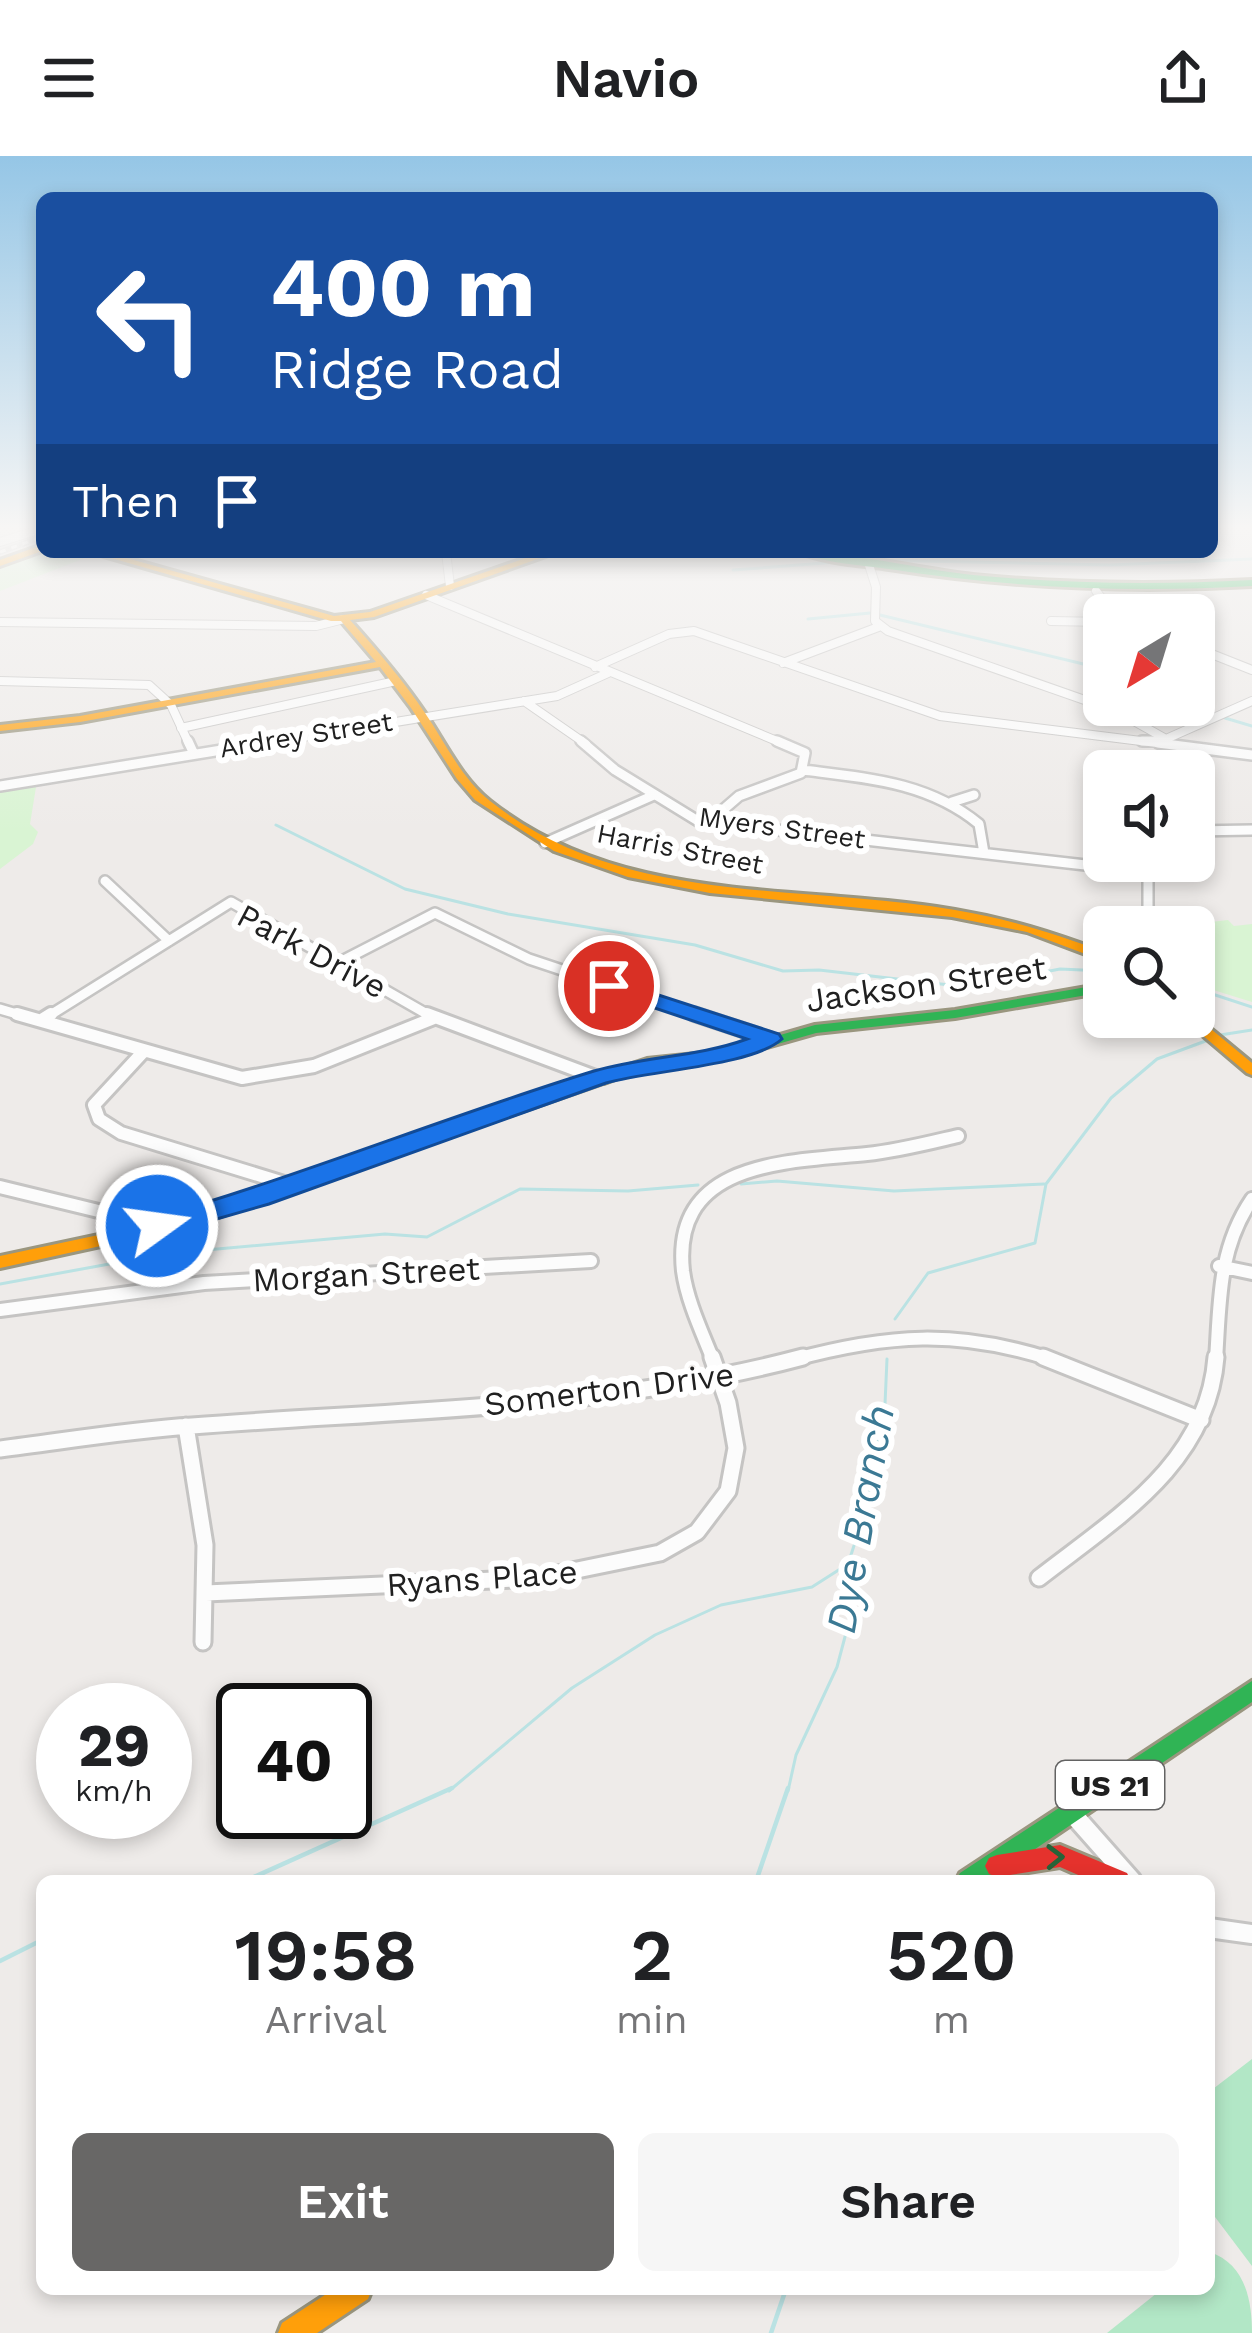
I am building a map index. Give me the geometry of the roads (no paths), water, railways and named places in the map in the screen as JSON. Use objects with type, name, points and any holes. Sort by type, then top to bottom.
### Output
[{"type":"street","name":"Harris Street","points":[[351,628],[396,681],[469,788],[545,843],[588,860],[684,880],[1028,928],[1083,949]]},
{"type":"street","points":[[501,628],[789,744],[805,753],[803,770]]},
{"type":"street","points":[[783,663],[877,628]]},
{"type":"street","points":[[885,628],[1116,711],[1162,741]]},
{"type":"street","points":[[595,668],[684,630],[940,716],[1252,755]]},
{"type":"street","points":[[1215,655],[1252,670]]},
{"type":"street","points":[[0,728],[382,664]]},
{"type":"street","name":"Ardrey Street","points":[[0,786],[557,696],[608,673]]},
{"type":"street","points":[[0,681],[135,682],[160,690],[193,752]]},
{"type":"street","points":[[181,728],[396,681]]},
{"type":"street","name":"Myers Street","points":[[524,701],[653,795],[709,823],[1083,861]]},
{"type":"street","points":[[1162,741],[1252,701]]},
{"type":"street","points":[[709,823],[739,796],[803,770],[904,784],[952,802],[980,824],[984,854]]},
{"type":"street","points":[[545,843],[653,795]]},
{"type":"street","points":[[952,802],[974,795]]},
{"type":"street","points":[[1215,831],[1252,830]]},
{"type":"street","points":[[105,881],[169,941]]},
{"type":"street","name":"Park Drive","points":[[43,1018],[231,902],[434,1018],[598,1078]]},
{"type":"street","points":[[338,963],[435,913],[529,959],[770,1039]]},
{"type":"street","name":"Jackson Street","points":[[0,1262],[186,1222],[646,1064],[725,1055],[770,1039],[1083,991]]},
{"type":"street","points":[[0,1009],[43,1018],[222,1075],[261,1078],[406,1032],[434,1018]]},
{"type":"street","points":[[1214,1038],[1252,1070]]},
{"type":"street","points":[[144,1052],[94,1105],[99,1119],[121,1132],[294,1186]]},
{"type":"street","name":"Ryans Place","points":[[206,1593],[556,1577],[654,1558],[684,1544],[726,1498],[737,1472],[736,1426],[698,1324],[683,1266],[687,1223],[707,1195],[748,1168],[792,1156],[865,1154],[958,1136]]},
{"type":"street","points":[[0,1187],[140,1217],[157,1226],[171,1287]]},
{"type":"street","points":[[1039,1578],[1168,1474],[1202,1420],[1211,1393],[1219,1266],[1234,1224],[1252,1199]]},
{"type":"street","name":"Morgan Street","points":[[0,1310],[171,1287],[591,1261]]},
{"type":"street","points":[[1219,1266],[1252,1274]]},
{"type":"street","name":"Somerton Drive","points":[[0,1449],[186,1426],[503,1406],[719,1379],[836,1348],[919,1335],[998,1342],[1066,1364],[1202,1420]]},
{"type":"street","points":[[186,1426],[205,1545],[203,1642]]},
{"type":"street","name":"US 21","points":[[976,1875],[1252,1690]]},
{"type":"street","points":[[1071,1812],[1127,1875]]},
{"type":"street","points":[[986,1868],[1057,1853],[1082,1859],[1109,1875]]},
{"type":"street","points":[[1215,1929],[1252,1934]]},
{"type":"street","points":[[292,2333],[349,2295]]},
{"type":"waterway","points":[[932,628],[1083,664]]},
{"type":"waterway","points":[[1225,718],[1252,726]]},
{"type":"waterway","points":[[276,825],[405,889],[508,914],[695,945],[783,971],[819,970],[967,987],[1060,969],[1083,970]]},
{"type":"waterway","points":[[1215,995],[1252,1007]]},
{"type":"waterway","name":"Dye Branch","points":[[1220,1035],[1252,1030]]},
{"type":"waterway","name":"Dye Branch","points":[[895,1319],[928,1273],[1035,1243],[1046,1184],[1111,1098],[1157,1059],[1211,1039]]},
{"type":"waterway","points":[[741,1184],[777,1181],[894,1191],[1044,1184]]},
{"type":"waterway","points":[[173,1253],[385,1234],[427,1237],[520,1189],[628,1191],[698,1185]]},
{"type":"waterway","points":[[0,1284],[153,1256]]},
{"type":"waterway","name":"Dye Branch","points":[[848,1564],[867,1506],[885,1404],[887,1359]]},
{"type":"waterway","points":[[449,1791],[572,1688],[655,1635],[721,1605],[812,1587],[848,1564]]},
{"type":"waterway","name":"Dye Branch","points":[[788,1791],[796,1755],[837,1667],[855,1599],[848,1564]]},
{"type":"waterway","points":[[258,1875],[452,1788]]},
{"type":"waterway","name":"Dye Branch","points":[[758,1875],[788,1788]]},
{"type":"waterway","points":[[0,1961],[36,1943]]},
{"type":"waterway","name":"Dye Branch","points":[[771,2333],[784,2295]]}]
